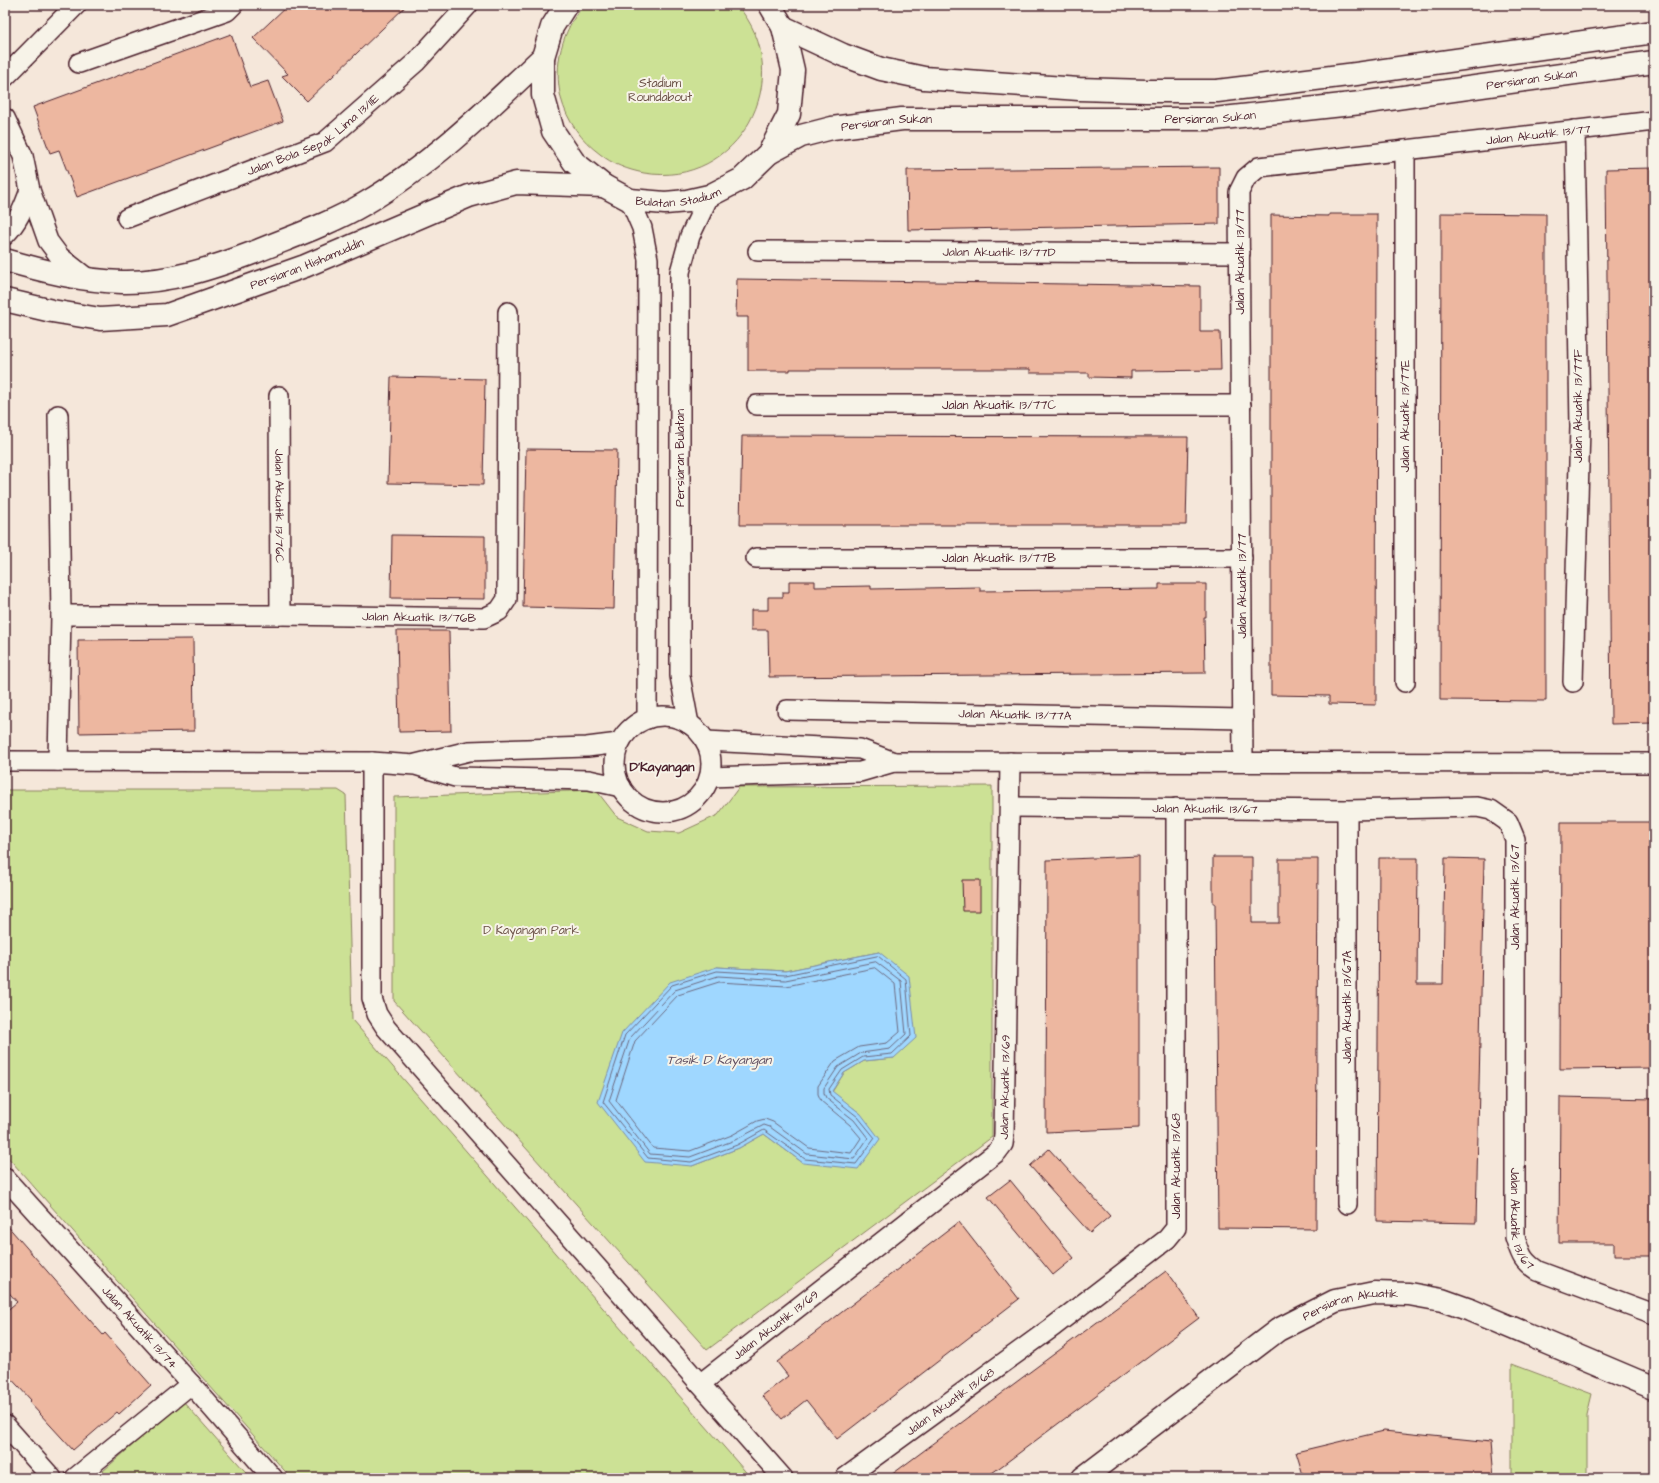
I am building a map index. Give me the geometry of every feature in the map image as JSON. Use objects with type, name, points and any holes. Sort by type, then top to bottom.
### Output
[{"type":"main road","name":"Bulatan Stadium","points":[[566,5],[552,27],[543,57],[542,95],[553,131],[574,162],[604,186],[630,200],[665,203],[687,201],[709,196],[742,179],[769,153],[788,114],[794,70],[783,27],[770,5]]},
{"type":"main road","name":"Persiaran Sukan","points":[[783,27],[843,55],[881,68],[924,78],[1079,90],[1146,91],[1225,90],[1356,74],[1654,32]]},
{"type":"main road","points":[[5,260],[53,273],[88,279],[122,282],[168,279],[216,266],[302,233],[363,204],[425,163],[481,116],[543,57]]},
{"type":"main road","name":"Persiaran Sukan","points":[[769,153],[801,136],[832,128],[902,119],[1214,118],[1360,103],[1654,62]]},
{"type":"main road","name":"Persiaran Hishamuddin","points":[[5,300],[52,311],[100,319],[167,315],[305,266],[469,196],[516,183],[604,186]]},
{"type":"main road","name":"Persiaran Akuatik","points":[[1083,1478],[1278,1330],[1335,1301],[1374,1293],[1409,1294],[1442,1300],[1470,1310],[1654,1388]]},
{"type":"street","points":[[5,76],[76,5]]},
{"type":"street","points":[[79,63],[227,11],[234,5]]},
{"type":"street","name":"Jalan Bola Sepak Lima 13/11E","points":[[127,218],[326,142],[416,62],[468,5]]},
{"type":"street","points":[[5,118],[23,156],[30,190],[48,241],[60,257],[88,279]]},
{"type":"street","name":"Jalan Akuatik 13/77","points":[[1243,762],[1239,192],[1246,178],[1260,167],[1654,121]]},
{"type":"street","name":"Jalan Akuatik 13/77F","points":[[1573,682],[1580,427],[1575,130]]},
{"type":"street","name":"Jalan Akuatik 13/77E","points":[[1405,150],[1405,682]]},
{"type":"street","points":[[5,235],[13,228],[23,210],[30,190]]},
{"type":"street","name":"Persiaran Bulatan","points":[[690,724],[680,676],[680,272],[690,236],[709,196]]},
{"type":"street","points":[[630,200],[642,228],[648,259],[646,719]]},
{"type":"street","name":"Jalan Akuatik 13/77D","points":[[758,251],[1240,253]]},
{"type":"street","name":"Jalan Akuatik 13/76B","points":[[61,616],[484,618],[499,611],[507,600],[508,312]]},
{"type":"street","name":"Jalan Akuatik 13/76C","points":[[279,396],[280,616]]},
{"type":"street","name":"Jalan Akuatik 13/77C","points":[[757,405],[1241,405]]},
{"type":"street","points":[[58,415],[61,616],[58,761]]},
{"type":"street","name":"Jalan Akuatik 13/77B","points":[[756,558],[1242,558]]},
{"type":"street","name":"Jalan Akuatik 13/77A","points":[[787,710],[1243,719]]},
{"type":"street","points":[[657,716],[669,716],[680,719],[690,724],[706,741],[711,759],[710,777],[703,792],[692,803],[677,810],[661,812],[644,809],[631,800],[620,787],[615,773],[615,758],[619,743],[626,733],[635,725],[646,719],[657,716]]},
{"type":"street","points":[[706,741],[860,750],[894,762]]},
{"type":"street","points":[[415,765],[469,751],[587,747],[619,743]]},
{"type":"street","points":[[5,761],[372,762],[415,765],[456,777],[589,780],[620,787]]},
{"type":"street","points":[[372,762],[372,998],[378,1014],[386,1028],[783,1478]]},
{"type":"street","points":[[710,777],[860,772],[894,762],[1654,762]]},
{"type":"street","name":"Jalan Akuatik 13/69","points":[[700,1384],[997,1152],[1003,1144],[1010,762]]},
{"type":"street","name":"Jalan Akuatik 13/67","points":[[1010,807],[1346,810],[1476,807],[1491,810],[1508,822],[1515,839],[1515,1237],[1520,1252],[1526,1263],[1538,1270],[1654,1314]]},
{"type":"street","name":"Jalan Akuatik 13/68","points":[[845,1478],[1054,1326],[1167,1239],[1176,1228],[1176,808]]},
{"type":"street","name":"Jalan Akuatik 13/67A","points":[[1346,810],[1346,1204]]},
{"type":"street","name":"Jalan Akuatik 13/74","points":[[5,1178],[191,1384],[273,1478]]},
{"type":"street","points":[[75,1478],[191,1384]]},
{"type":"street","points":[[5,1425],[52,1478]]},
{"type":"green space","name":"Stadium Roundabout","points":[[584,5],[737,5],[755,34],[762,64],[760,94],[749,122],[731,146],[707,164],[678,173],[644,173],[632,170],[615,164],[593,149],[581,136],[567,114],[561,98],[558,73],[561,48],[565,37],[570,25]]},
{"type":"green space","name":"D Kayangan Park","points":[[992,786],[992,1137],[707,1350],[394,1001],[394,797],[596,790],[617,817],[648,831],[679,833],[718,815],[739,787]],"holes":[[[879,952],[894,1058],[864,1061],[844,1073],[832,1092],[861,1114],[803,1163],[764,1134],[739,1148],[692,1166],[717,967],[785,971]]]},
{"type":"green space","points":[[5,790],[338,790],[346,795],[352,1020],[751,1478],[291,1478],[5,1154]]},
{"type":"green space","points":[[1512,1364],[1592,1394],[1587,1415],[1587,1478],[1512,1478]]},
{"type":"green space","points":[[183,1401],[251,1478],[95,1478]]},
{"type":"water","name":"Tasik D Kayangan","points":[[879,952],[909,976],[916,1038],[894,1058],[864,1061],[844,1073],[832,1091],[861,1114],[880,1139],[858,1169],[803,1163],[764,1134],[739,1148],[692,1166],[645,1162],[598,1102],[622,1033],[670,982],[717,967],[785,971]]},
{"type":"building","points":[[288,5],[407,5],[307,101],[282,76],[288,74],[253,38]]},
{"type":"building","points":[[231,34],[250,87],[268,81],[283,121],[77,197],[59,150],[50,153],[33,107]]},
{"type":"building","points":[[1219,167],[1219,224],[908,230],[907,170]]},
{"type":"building","points":[[1654,168],[1654,723],[1611,724],[1606,169]]},
{"type":"building","points":[[1441,213],[1546,214],[1546,701],[1440,700]]},
{"type":"building","points":[[1329,214],[1377,214],[1376,705],[1329,704],[1329,696],[1271,695],[1271,215],[1329,216]]},
{"type":"building","points":[[737,279],[1200,286],[1200,332],[1220,332],[1221,370],[1131,371],[1131,378],[1089,377],[1089,373],[1030,373],[1030,369],[790,369],[790,371],[748,371],[748,317],[736,317]]},
{"type":"building","points":[[391,377],[485,379],[483,485],[388,483]]},
{"type":"building","points":[[742,436],[1188,437],[1186,525],[740,525]]},
{"type":"building","points":[[526,449],[617,450],[614,609],[523,607]]},
{"type":"building","points":[[392,535],[485,536],[485,599],[391,598]]},
{"type":"building","points":[[789,581],[815,581],[815,587],[871,586],[871,589],[980,587],[980,591],[1159,589],[1159,584],[1206,584],[1206,617],[1204,617],[1205,673],[769,677],[768,630],[751,630],[751,610],[768,610],[768,597],[783,597],[783,592],[789,592]]},
{"type":"building","points":[[397,631],[449,631],[451,731],[399,732]]},
{"type":"building","points":[[193,639],[194,731],[79,733],[78,640]]},
{"type":"building","points":[[1561,822],[1654,822],[1654,1068],[1560,1069]]},
{"type":"building","points":[[1139,856],[1139,1128],[1046,1132],[1047,860]]},
{"type":"building","points":[[1213,857],[1252,857],[1252,923],[1279,923],[1279,859],[1318,859],[1316,1229],[1218,1228],[1215,903],[1213,903]]},
{"type":"building","points":[[1379,858],[1418,858],[1417,984],[1443,984],[1445,858],[1484,859],[1476,1223],[1377,1221]]},
{"type":"building","points":[[962,880],[980,880],[980,911],[963,911]]},
{"type":"building","points":[[1560,1097],[1654,1099],[1652,1256],[1614,1256],[1614,1243],[1559,1243]]},
{"type":"building","points":[[1049,1149],[1110,1216],[1090,1233],[1030,1166]]},
{"type":"building","points":[[1010,1180],[1074,1258],[1053,1275],[988,1197]]},
{"type":"building","points":[[959,1222],[1019,1299],[837,1439],[806,1400],[782,1419],[762,1396],[788,1376],[777,1362]]},
{"type":"building","points":[[5,1223],[103,1335],[105,1333],[151,1385],[119,1414],[117,1412],[73,1450],[29,1402],[31,1400],[5,1372],[5,1312],[17,1302],[5,1288]]},
{"type":"building","points":[[1166,1271],[1199,1318],[1003,1465],[985,1478],[887,1478]]},
{"type":"building","points":[[1384,1431],[1491,1442],[1494,1478],[1304,1478],[1296,1452]]},
{"type":"district","name":"D'Kayangan","points":[[662,766]]}]
